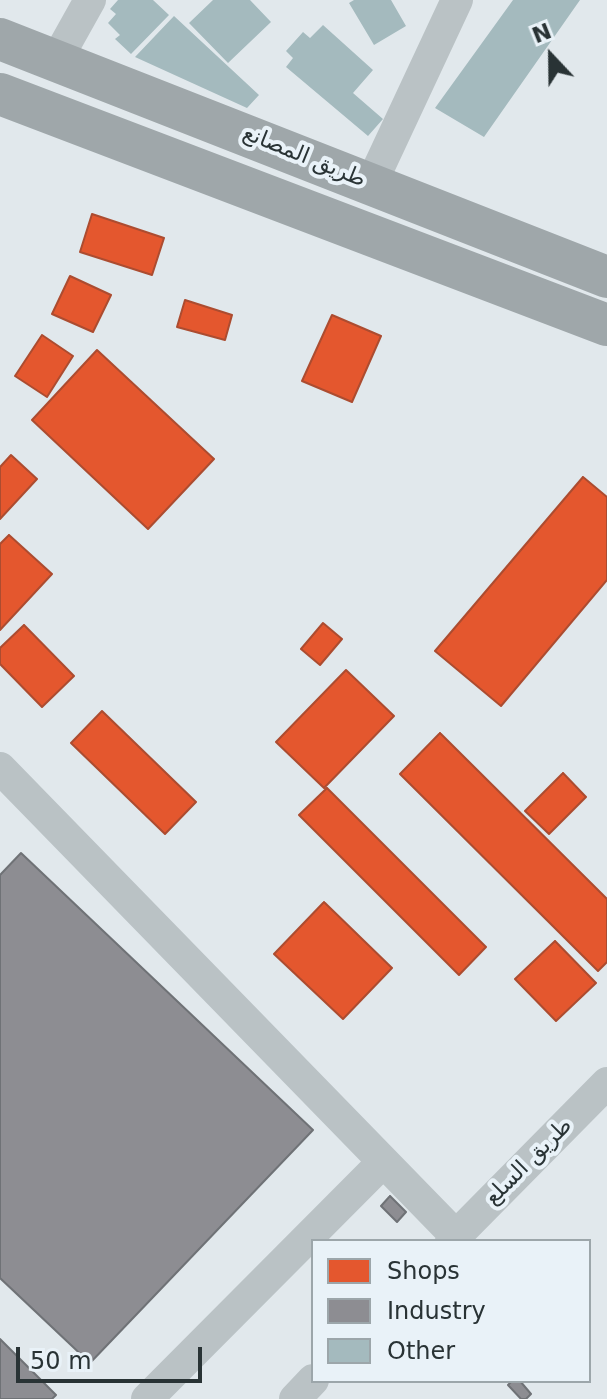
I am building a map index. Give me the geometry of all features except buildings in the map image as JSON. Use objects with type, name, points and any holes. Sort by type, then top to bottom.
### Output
[{"type":"main road","name":"طريق المصانع","points":[[0,39],[607,277]]},
{"type":"main road","points":[[0,94],[607,325]]},
{"type":"street","points":[[57,59],[90,0]]},
{"type":"street","points":[[371,184],[457,0]]},
{"type":"street","points":[[0,768],[453,1238]]},
{"type":"street","name":"طريق السلع","points":[[453,1238],[607,1083]]},
{"type":"street","points":[[147,1399],[383,1162]]},
{"type":"street","points":[[295,1399],[311,1382]]}]
